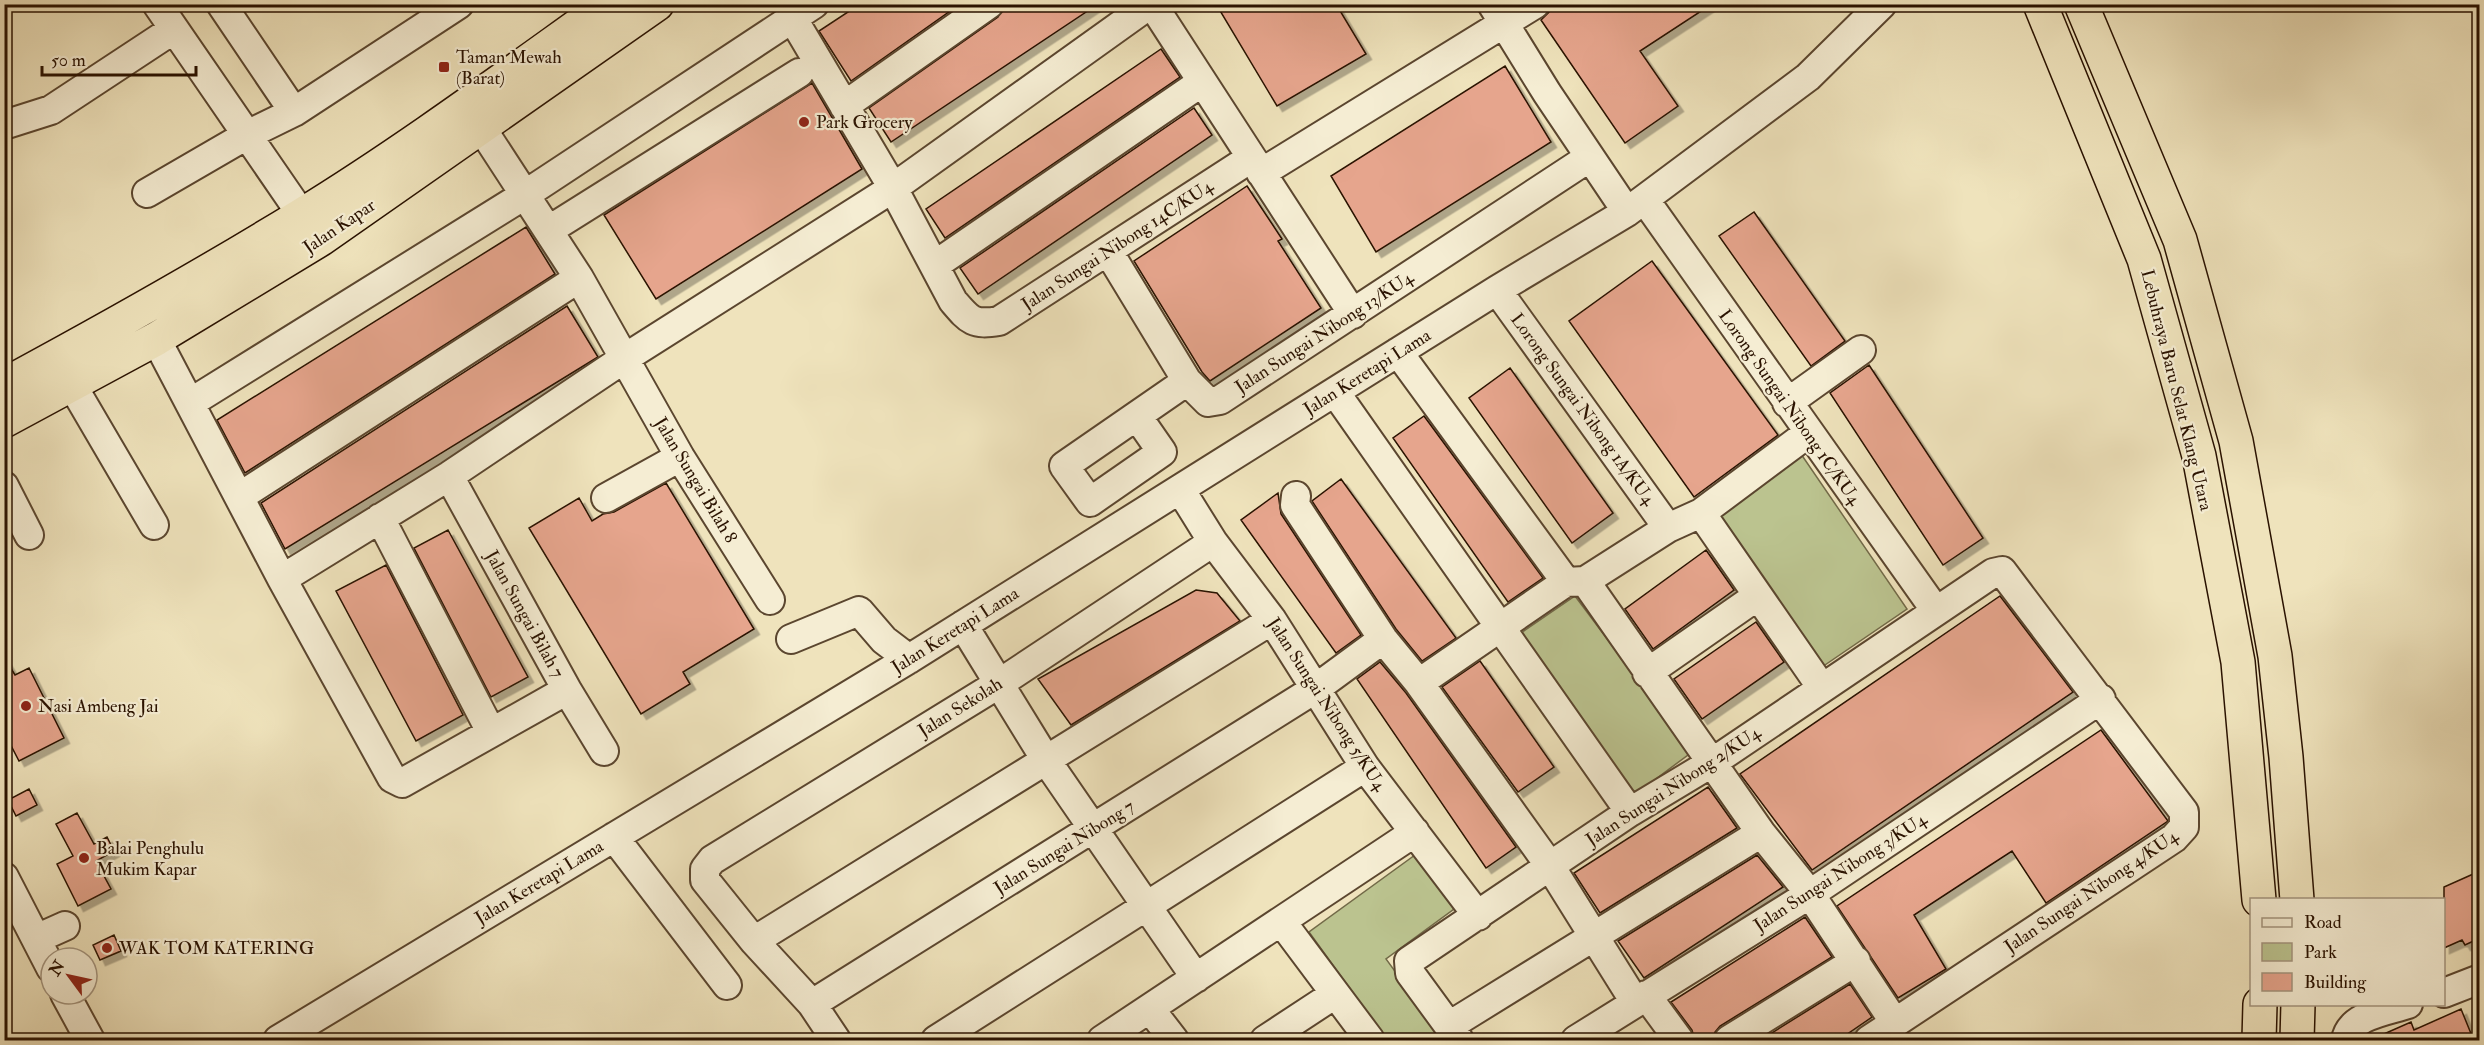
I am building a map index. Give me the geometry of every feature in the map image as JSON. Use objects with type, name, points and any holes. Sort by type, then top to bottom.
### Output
[{"type":"highway","name":"Jalan Kapar","points":[[4,385],[138,313],[302,215],[466,105],[608,4]]},
{"type":"highway","name":"Jalan Kapar","points":[[4,421],[156,339],[321,239],[482,129],[657,4]]},
{"type":"highway","name":"Lebuhraya Baru Selat Klang Utara","points":[[2040,4],[2144,259],[2199,456],[2238,662],[2259,898]]},
{"type":"highway","points":[[2081,4],[2180,240],[2236,441],[2275,656],[2287,768],[2297,898]]},
{"type":"highway","points":[[2259,1041],[2260,1006]]},
{"type":"highway","points":[[2297,1041],[2298,1006]]},
{"type":"street","points":[[157,4],[302,215]]},
{"type":"street","points":[[221,4],[294,112]]},
{"type":"street","points":[[147,193],[247,135],[294,112],[459,4]]},
{"type":"street","points":[[844,106],[989,4]]},
{"type":"street","points":[[282,579],[449,476],[625,358],[893,188],[1151,4],[1353,314]]},
{"type":"street","name":"Jalan Sungai Nibong 14C/KU4","points":[[935,265],[954,301],[967,318],[980,324],[999,321],[1108,251],[1256,165],[1498,15],[1535,4]]},
{"type":"street","name":"Jalan Keretapi Lama","points":[[278,1041],[909,659],[1497,290],[1636,206],[1808,77],[1882,4]]},
{"type":"street","points":[[190,404],[526,194],[804,12],[844,106],[935,265],[1202,82]]},
{"type":"street","name":"Lorong Sungai Nibong 1C/KU4","points":[[1498,15],[1590,157],[1636,206],[1787,403],[1936,611]]},
{"type":"street","points":[[7,124],[51,110],[174,29]]},
{"type":"street","points":[[549,230],[799,73]]},
{"type":"street","name":"Jalan Sungai Bilah 8","points":[[482,129],[579,278],[680,457],[770,600]]},
{"type":"street","name":"Jalan Sungai Nibong 13/KU4","points":[[1108,251],[1187,381],[1208,402],[1220,400],[1590,157]]},
{"type":"street","points":[[239,497],[579,278]]},
{"type":"street","name":"Lorong Sungai Nibong 1A/KU4","points":[[1497,290],[1668,528]]},
{"type":"street","points":[[156,339],[282,579],[392,778],[402,783],[567,690]]},
{"type":"street","points":[[1787,403],[1861,350]]},
{"type":"street","points":[[1398,352],[1647,673],[1713,762],[1761,833],[1810,894],[1895,1023]]},
{"type":"street","points":[[1137,416],[1187,381]]},
{"type":"street","points":[[72,385],[154,525]]},
{"type":"street","points":[[1335,392],[1499,629],[1630,812]]},
{"type":"street","points":[[1419,683],[1499,629],[1575,582],[1668,528],[1701,513],[1807,434]]},
{"type":"street","points":[[606,498],[680,457]]},
{"type":"street","name":"Jalan Sungai Bilah 7","points":[[449,476],[567,690],[604,751]]},
{"type":"street","points":[[4,486],[29,535]]},
{"type":"street","name":"Jalan Sungai Nibong 5/KU4","points":[[1180,489],[1213,542],[1272,620],[1365,767],[1478,916]]},
{"type":"street","points":[[1296,496],[1295,505],[1383,639],[1419,683],[1550,866],[1594,936],[1641,999],[1679,1041]]},
{"type":"street","points":[[1701,513],[1756,597],[1822,688]]},
{"type":"street","points":[[380,518],[491,732]]},
{"type":"street","name":"Jalan Sekolah","points":[[754,941],[705,880],[705,869],[712,860],[1000,683],[1213,542]]},
{"type":"street","name":"Jalan Sungai Nibong 2/KU4","points":[[1454,1033],[1410,973],[1409,961],[1630,812],[1713,762],[1993,573],[2002,571],[2101,699]]},
{"type":"street","points":[[1647,673],[1756,597]]},
{"type":"street","points":[[791,639],[859,611],[884,640],[909,659]]},
{"type":"street","points":[[821,1028],[754,941],[1272,620]]},
{"type":"street","points":[[963,624],[1046,760],[1196,978]]},
{"type":"street","name":"Jalan Sungai Nibong 7","points":[[821,1028],[1093,830],[1315,689],[1383,639]]},
{"type":"street","name":"Jalan Sungai Nibong 3/KU4","points":[[1576,1041],[1810,894],[2101,699]]},
{"type":"street","name":"Jalan Sungai Nibong 4/KU4","points":[[1869,1041],[2174,838],[2184,827],[2184,812],[2101,699]]},
{"type":"street","points":[[936,1041],[1365,767]]},
{"type":"street","points":[[1102,1041],[1416,832]]},
{"type":"street","points":[[1454,1033],[1594,936],[1761,833]]},
{"type":"street","points":[[615,837],[727,985]]},
{"type":"street","points":[[7,889],[40,946]]},
{"type":"street","points":[[1281,921],[1370,1041]]},
{"type":"street","points":[[36,939],[65,926]]},
{"type":"street","points":[[1729,1041],[1856,961]]},
{"type":"street","points":[[2445,993],[2480,979]]},
{"type":"street","points":[[1270,1039],[1335,994]]},
{"type":"street","points":[[71,1006],[90,1041]]},
{"type":"street","points":[[2346,1041],[2352,1026],[2357,1022],[2405,1006]]},
{"type":"street","points":[[1150,1009],[1174,1041]]},
{"type":"green space","points":[[1801,454],[1907,609],[1819,669],[1715,516]]},
{"type":"green space","points":[[1575,596],[1692,752],[1633,796],[1521,633]]},
{"type":"green space","points":[[1415,855],[1454,909],[1386,959],[1445,1040],[1387,1040],[1309,932]]},
{"type":"building","points":[[860,4],[960,4],[851,81],[819,31]]},
{"type":"building","points":[[1005,4],[1098,4],[891,142],[869,108],[998,17]]},
{"type":"building","points":[[1216,4],[1336,4],[1366,54],[1277,106]]},
{"type":"building","points":[[1551,4],[1712,4],[1640,51],[1678,106],[1625,143],[1541,20],[1549,12]]},
{"type":"building","points":[[1161,49],[1180,77],[945,238],[926,209]]},
{"type":"building","points":[[1505,66],[1551,142],[1376,252],[1331,176]]},
{"type":"building","points":[[812,83],[862,169],[656,299],[604,215]]},
{"type":"building","points":[[1194,108],[1212,135],[978,294],[960,268]]},
{"type":"building","points":[[1247,186],[1282,239],[1278,241],[1321,308],[1210,381],[1202,372],[1134,261]]},
{"type":"building","points":[[1754,212],[1845,341],[1811,366],[1719,236]]},
{"type":"building","points":[[526,227],[555,274],[245,473],[217,420]]},
{"type":"building","points":[[1652,261],[1778,435],[1694,497],[1569,321]]},
{"type":"building","points":[[567,306],[598,357],[285,549],[261,503]]},
{"type":"building","points":[[1869,365],[1983,538],[1943,565],[1830,393]]},
{"type":"building","points":[[1510,368],[1613,513],[1572,543],[1469,398]]},
{"type":"building","points":[[1424,416],[1543,578],[1508,602],[1393,438]]},
{"type":"building","points":[[1341,479],[1456,638],[1422,661],[1396,629],[1312,501]]},
{"type":"building","points":[[666,483],[754,629],[683,672],[690,684],[641,714],[529,528],[579,498],[592,521],[603,514],[614,512]]},
{"type":"building","points":[[1278,493],[1281,514],[1361,635],[1336,653],[1241,520]]},
{"type":"building","points":[[448,530],[528,677],[491,697],[414,548]]},
{"type":"building","points":[[1706,550],[1734,590],[1653,649],[1625,609]]},
{"type":"building","points":[[386,565],[463,715],[416,741],[336,591]]},
{"type":"building","points":[[1196,590],[1217,593],[1240,621],[1071,725],[1038,679]]},
{"type":"building","points":[[2000,596],[2073,692],[1812,870],[1740,774]]},
{"type":"building","points":[[1756,622],[1784,662],[1702,719],[1674,679]]},
{"type":"building","name":"Nasi Ambeng Jai","points":[[4,657],[15,675],[29,668],[64,738],[19,761],[4,732]]},
{"type":"building","points":[[1480,661],[1554,767],[1518,792],[1442,687]]},
{"type":"building","points":[[1380,662],[1406,693],[1516,847],[1486,868],[1357,679]]},
{"type":"building","points":[[2101,730],[2168,821],[2046,903],[2012,851],[1914,915],[1946,969],[1898,998],[1837,906]]},
{"type":"building","points":[[1708,787],[1737,828],[1600,913],[1574,873]]},
{"type":"building","points":[[29,789],[37,805],[16,816],[8,800]]},
{"type":"building","name":"Balai Penghulu Mukim Kapar","points":[[77,813],[94,844],[107,837],[114,851],[96,861],[111,889],[78,906],[57,864],[73,856],[56,824]]},
{"type":"building","points":[[1757,855],[1783,887],[1644,978],[1618,941]]},
{"type":"building","points":[[2480,871],[2480,938],[2465,945],[2462,940],[2445,948],[2444,887]]},
{"type":"building","points":[[1805,917],[1832,957],[1720,1026],[1715,1032],[1713,1041],[1695,1041],[1692,1030],[1671,1002]]},
{"type":"building","name":"WAK TOM KATERING","points":[[114,935],[121,951],[100,960],[99,946],[93,945]]},
{"type":"building","points":[[1850,984],[1872,1017],[1837,1041],[1759,1041]]},
{"type":"building","points":[[2461,1009],[2474,1041],[2368,1041],[2411,1022],[2414,1030]]},
{"type":"place","name":"Taman Mewah (Barat)","points":[[444,67]]},
{"type":"place","name":"Park Grocery","points":[[804,122]]},
{"type":"place","name":"Nasi Ambeng Jai","points":[[26,706]]},
{"type":"place","name":"Balai Penghulu Mukim Kapar","points":[[84,858]]},
{"type":"place","name":"WAK TOM KATERING","points":[[107,948]]}]
